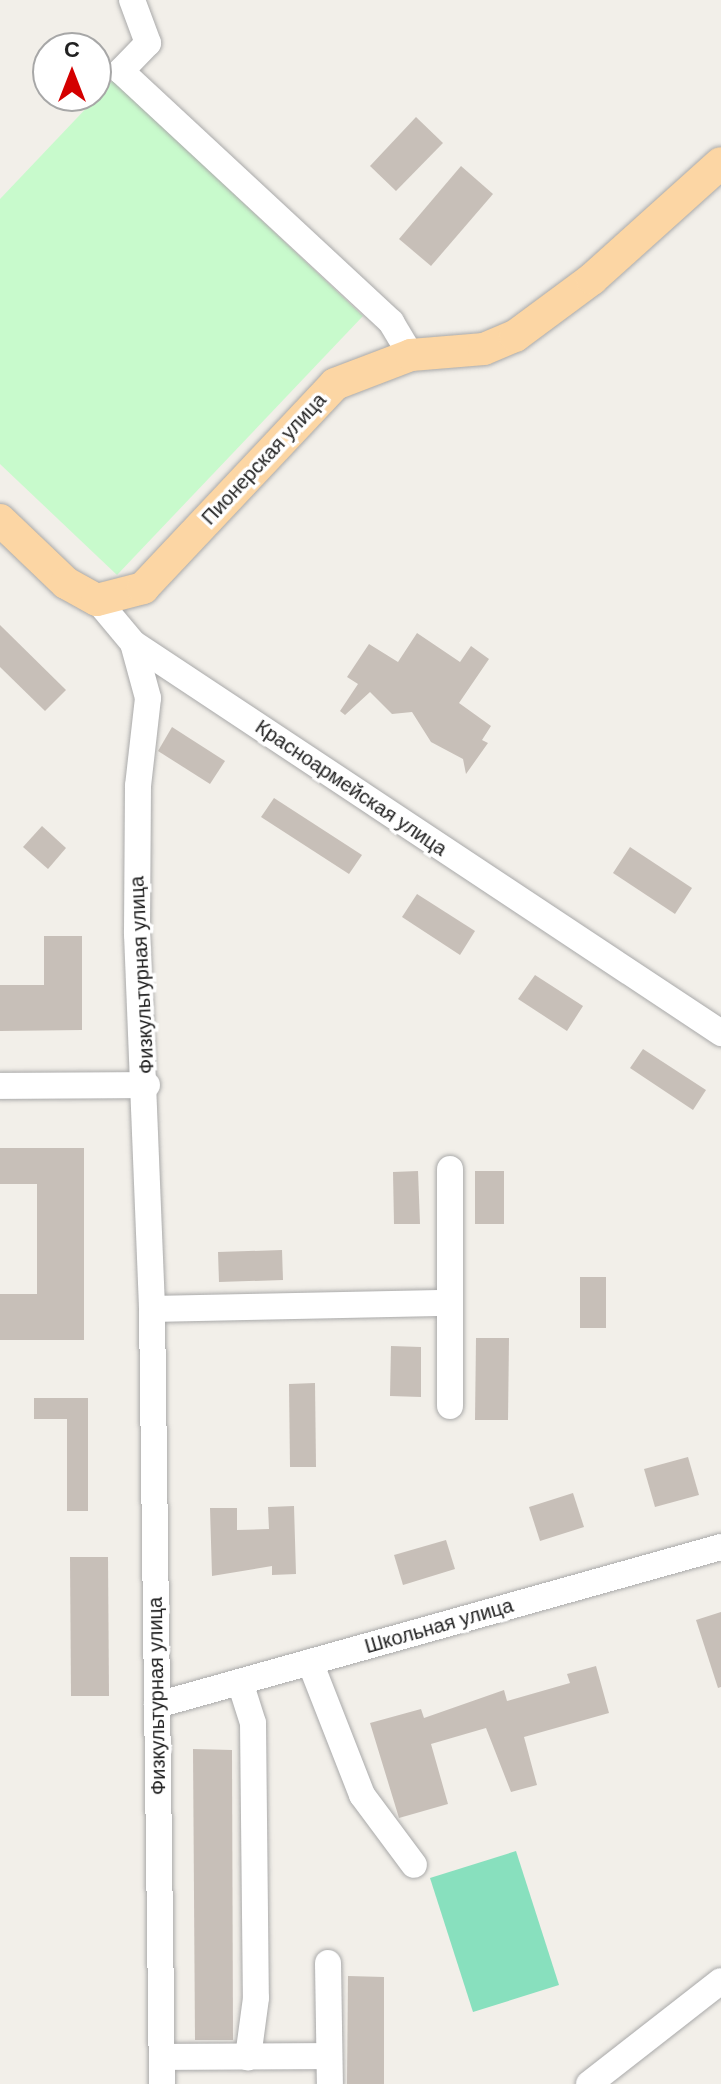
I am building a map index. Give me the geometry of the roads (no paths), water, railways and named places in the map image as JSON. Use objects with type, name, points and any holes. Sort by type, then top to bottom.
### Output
[{"type":"main road","name":"Пионерская улица","points":[[97,600],[128,594],[156,577],[335,384],[411,355],[484,349],[515,336],[592,279],[721,163]]},
{"type":"main road","name":"Красноармейская улица","points":[[0,520],[66,583],[97,600]]},
{"type":"street","points":[[132,0],[148,43],[121,71],[391,322],[411,355]]},
{"type":"street","name":"Красноармейская улица","points":[[97,600],[133,643],[721,1033]]},
{"type":"street","name":"Физкультурная улица","points":[[133,643],[148,698],[138,786],[137,934],[147,1085],[152,1309],[162,2084]]},
{"type":"street","points":[[0,1086],[147,1085]]},
{"type":"street","points":[[450,1169],[450,1406]]},
{"type":"street","points":[[152,1309],[450,1303]]},
{"type":"street","name":"Школьная улица","points":[[157,1705],[721,1547]]},
{"type":"street","points":[[310,1662],[362,1795],[414,1865]]},
{"type":"street","points":[[240,1682],[253,1723],[256,1998],[248,2057]]},
{"type":"street","points":[[328,1963],[330,2084]]},
{"type":"street","points":[[589,2084],[721,1981]]},
{"type":"street","points":[[162,2057],[329,2056]]}]
